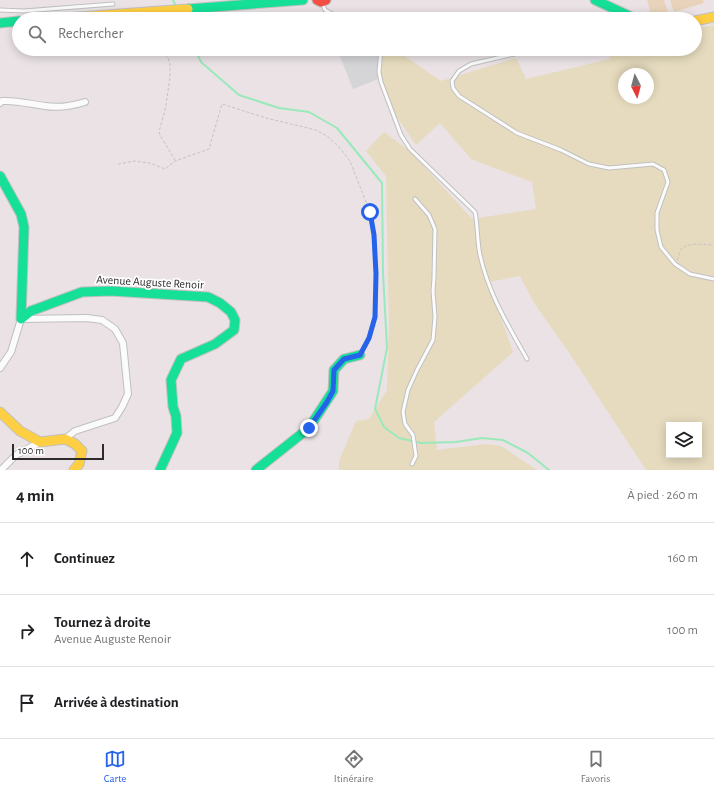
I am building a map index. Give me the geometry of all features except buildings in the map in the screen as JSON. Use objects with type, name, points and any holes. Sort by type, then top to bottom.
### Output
[{"type":"street","points":[[158,12],[303,0]]},
{"type":"street","points":[[595,0],[615,12]]},
{"type":"street","points":[[702,20],[714,17]]},
{"type":"street","points":[[0,22],[12,21]]},
{"type":"street","points":[[0,102],[12,100],[46,106],[74,106],[85,102]]},
{"type":"street","points":[[0,176],[21,214],[24,227],[21,319],[10,352],[0,368]]},
{"type":"street","name":"Avenue Auguste Renoir","points":[[21,319],[31,311],[82,292],[111,290],[208,297],[220,302],[228,309],[235,319],[234,330],[215,344],[181,359],[171,380],[177,433],[160,470]]},
{"type":"street","points":[[21,319],[87,318],[102,320],[116,329],[123,343],[128,394],[122,407],[115,418],[75,431],[65,440]]},
{"type":"street","points":[[256,470],[309,428],[333,391],[334,370],[344,359],[360,355]]},
{"type":"street","points":[[0,412],[20,431],[40,442]]},
{"type":"street","points":[[1,470],[16,455],[40,442],[65,440],[75,444],[82,451],[81,461],[77,469],[74,470]]},
{"type":"lane","points":[[321,1],[325,10],[329,12]]},
{"type":"lane","points":[[0,10],[24,11],[113,4]]},
{"type":"lane","points":[[380,56],[379,72],[381,82],[401,135],[410,149],[474,212],[477,222],[480,256],[495,304],[527,360]]},
{"type":"lane","points":[[506,56],[471,64],[459,71],[452,81],[453,88],[459,96],[517,133],[561,150],[589,164],[609,168],[653,164],[664,170],[668,182],[657,213],[657,230],[661,247],[675,264],[690,274],[714,280]]},
{"type":"lane","points":[[412,464],[416,456],[413,435],[405,424],[403,412],[405,400],[416,370],[433,340],[435,317],[433,291],[435,229],[429,215],[415,199]]},
{"type":"path","points":[[167,56],[170,64],[170,76],[166,106],[159,132],[175,161]]},
{"type":"path","points":[[118,164],[134,160],[150,163],[166,169],[175,161],[209,148],[222,104],[266,118],[316,130],[326,136],[340,148],[350,161],[370,212],[374,235],[376,274],[375,317],[369,338],[360,355]]},
{"type":"path","points":[[675,264],[679,257],[680,250],[685,246],[690,244],[714,245]]},
{"type":"shaded area","points":[[647,0],[664,0],[668,12],[651,12]]},
{"type":"shaded area","points":[[670,0],[703,0],[704,3],[674,12]]},
{"type":"shaded area","points":[[714,25],[714,470],[646,470],[568,351],[534,303],[520,276],[488,282],[513,352],[434,422],[437,450],[486,444],[501,446],[537,470],[339,470],[339,461],[356,421],[369,419],[387,390],[389,323],[386,176],[366,151],[384,132],[411,152],[472,219],[536,209],[532,182],[471,159],[440,123],[416,145],[396,116],[378,79],[378,56],[404,56],[441,81],[516,58],[526,79],[610,59],[610,56],[702,56],[702,27]]},
{"type":"shaded area","points":[[340,56],[378,56],[378,79],[353,89]]},
{"type":"waterway","points":[[173,0],[176,7]]},
{"type":"waterway","points":[[198,56],[201,62],[239,95],[279,108],[309,112],[337,128],[382,183],[383,273],[387,348],[375,409],[384,427],[399,438],[421,443],[456,442],[482,438],[503,440],[528,453],[549,470]]},
{"type":"traffic: fast","points":[[188,9],[303,0]]},
{"type":"traffic: fast","points":[[595,0],[621,12]]},
{"type":"traffic: fast","points":[[0,23],[12,22]]},
{"type":"traffic: fast","points":[[0,176],[21,214],[24,227],[21,319],[31,311],[82,292],[111,291],[208,297],[220,303],[231,312],[235,320],[234,330],[215,344],[181,359],[171,380],[177,433],[160,470]]},
{"type":"traffic: fast","points":[[256,470],[309,428],[333,391],[334,370],[344,359],[360,355]]},
{"type":"traffic: slow","points":[[147,12],[188,9]]},
{"type":"traffic: slow","points":[[702,20],[714,17]]},
{"type":"traffic: slow","points":[[0,412],[20,431],[40,442],[65,439],[75,444],[82,451],[79,464],[74,470]]},
{"type":"traffic: jam","points":[[317,0],[321,2],[326,0]]},
{"type":"route","points":[[309,428],[333,391],[334,370],[344,359],[360,355],[369,338],[375,317],[376,274],[374,235],[370,212]]}]
